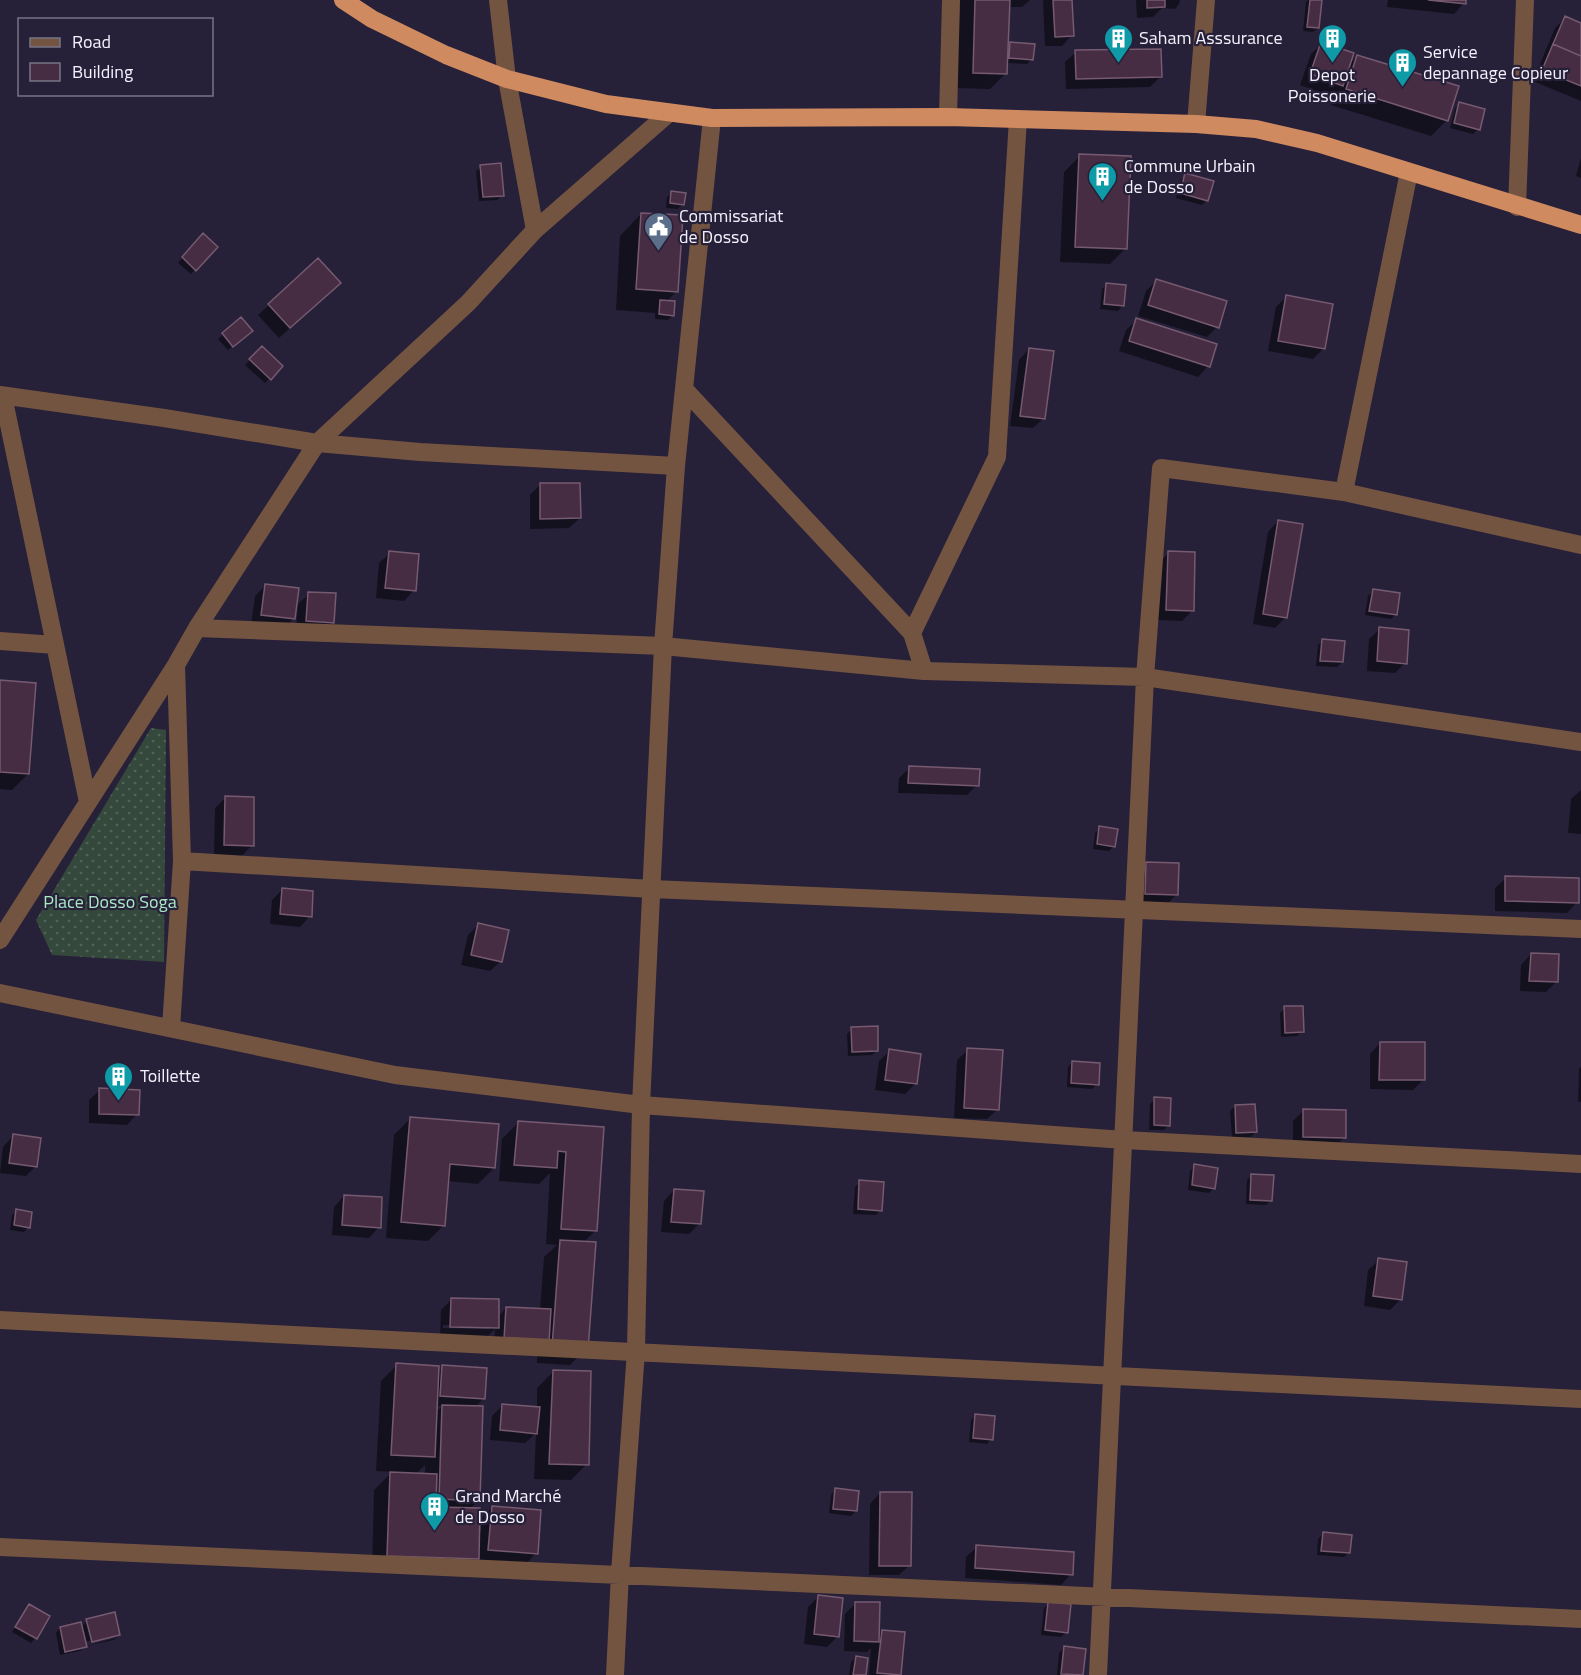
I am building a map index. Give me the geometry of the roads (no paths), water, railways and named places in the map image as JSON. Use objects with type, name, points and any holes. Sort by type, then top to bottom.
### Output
[{"type":"highway","points":[[343,0],[372,19],[435,50],[507,79],[606,104],[712,118],[948,117],[1196,124],[1256,129],[1317,143],[1581,225]]},
{"type":"street","points":[[498,0],[507,79],[535,230]]},
{"type":"street","points":[[948,117],[951,0]]},
{"type":"street","points":[[1196,124],[1206,0]]},
{"type":"street","points":[[1517,207],[1525,0]]},
{"type":"street","points":[[0,940],[317,443],[468,303],[535,230],[669,113]]},
{"type":"street","points":[[615,1675],[636,1351],[640,1105],[663,646],[676,466],[712,118]]},
{"type":"street","points":[[912,633],[997,457],[1018,119]]},
{"type":"street","points":[[1344,492],[1409,172]]},
{"type":"street","points":[[685,390],[912,633],[924,671]]},
{"type":"street","points":[[88,802],[1,395],[317,443],[432,453],[676,466]]},
{"type":"street","points":[[1098,1675],[1145,677],[1161,468],[1344,492],[1581,546]]},
{"type":"street","points":[[197,628],[663,646],[924,671],[1145,677],[1581,742]]},
{"type":"street","points":[[0,641],[55,645]]},
{"type":"street","points":[[171,1029],[182,861],[176,665]]},
{"type":"street","points":[[182,861],[652,889],[1581,929]]},
{"type":"street","points":[[0,993],[395,1075],[640,1105],[1124,1140],[1581,1164]]},
{"type":"street","points":[[0,1320],[1581,1400]]},
{"type":"street","points":[[0,1547],[620,1573],[1581,1619]]},
{"type":"place","name":"Saham Asssurance","points":[[1118,64]]},
{"type":"place","name":"Depot Poissonerie","points":[[1332,64]]},
{"type":"place","name":"Service depannage Copieur","points":[[1402,88]]},
{"type":"place","name":"Commune Urbain de Dosso","points":[[1103,202]]},
{"type":"place","name":"Commissariat de Dosso","points":[[658,252]]},
{"type":"place","name":"Toillette","points":[[119,1102]]},
{"type":"place","name":"Grand Marché de Dosso","points":[[434,1532]]},
{"type":"park label","name":"Place Dosso Soga","points":[[110,902]]}]
